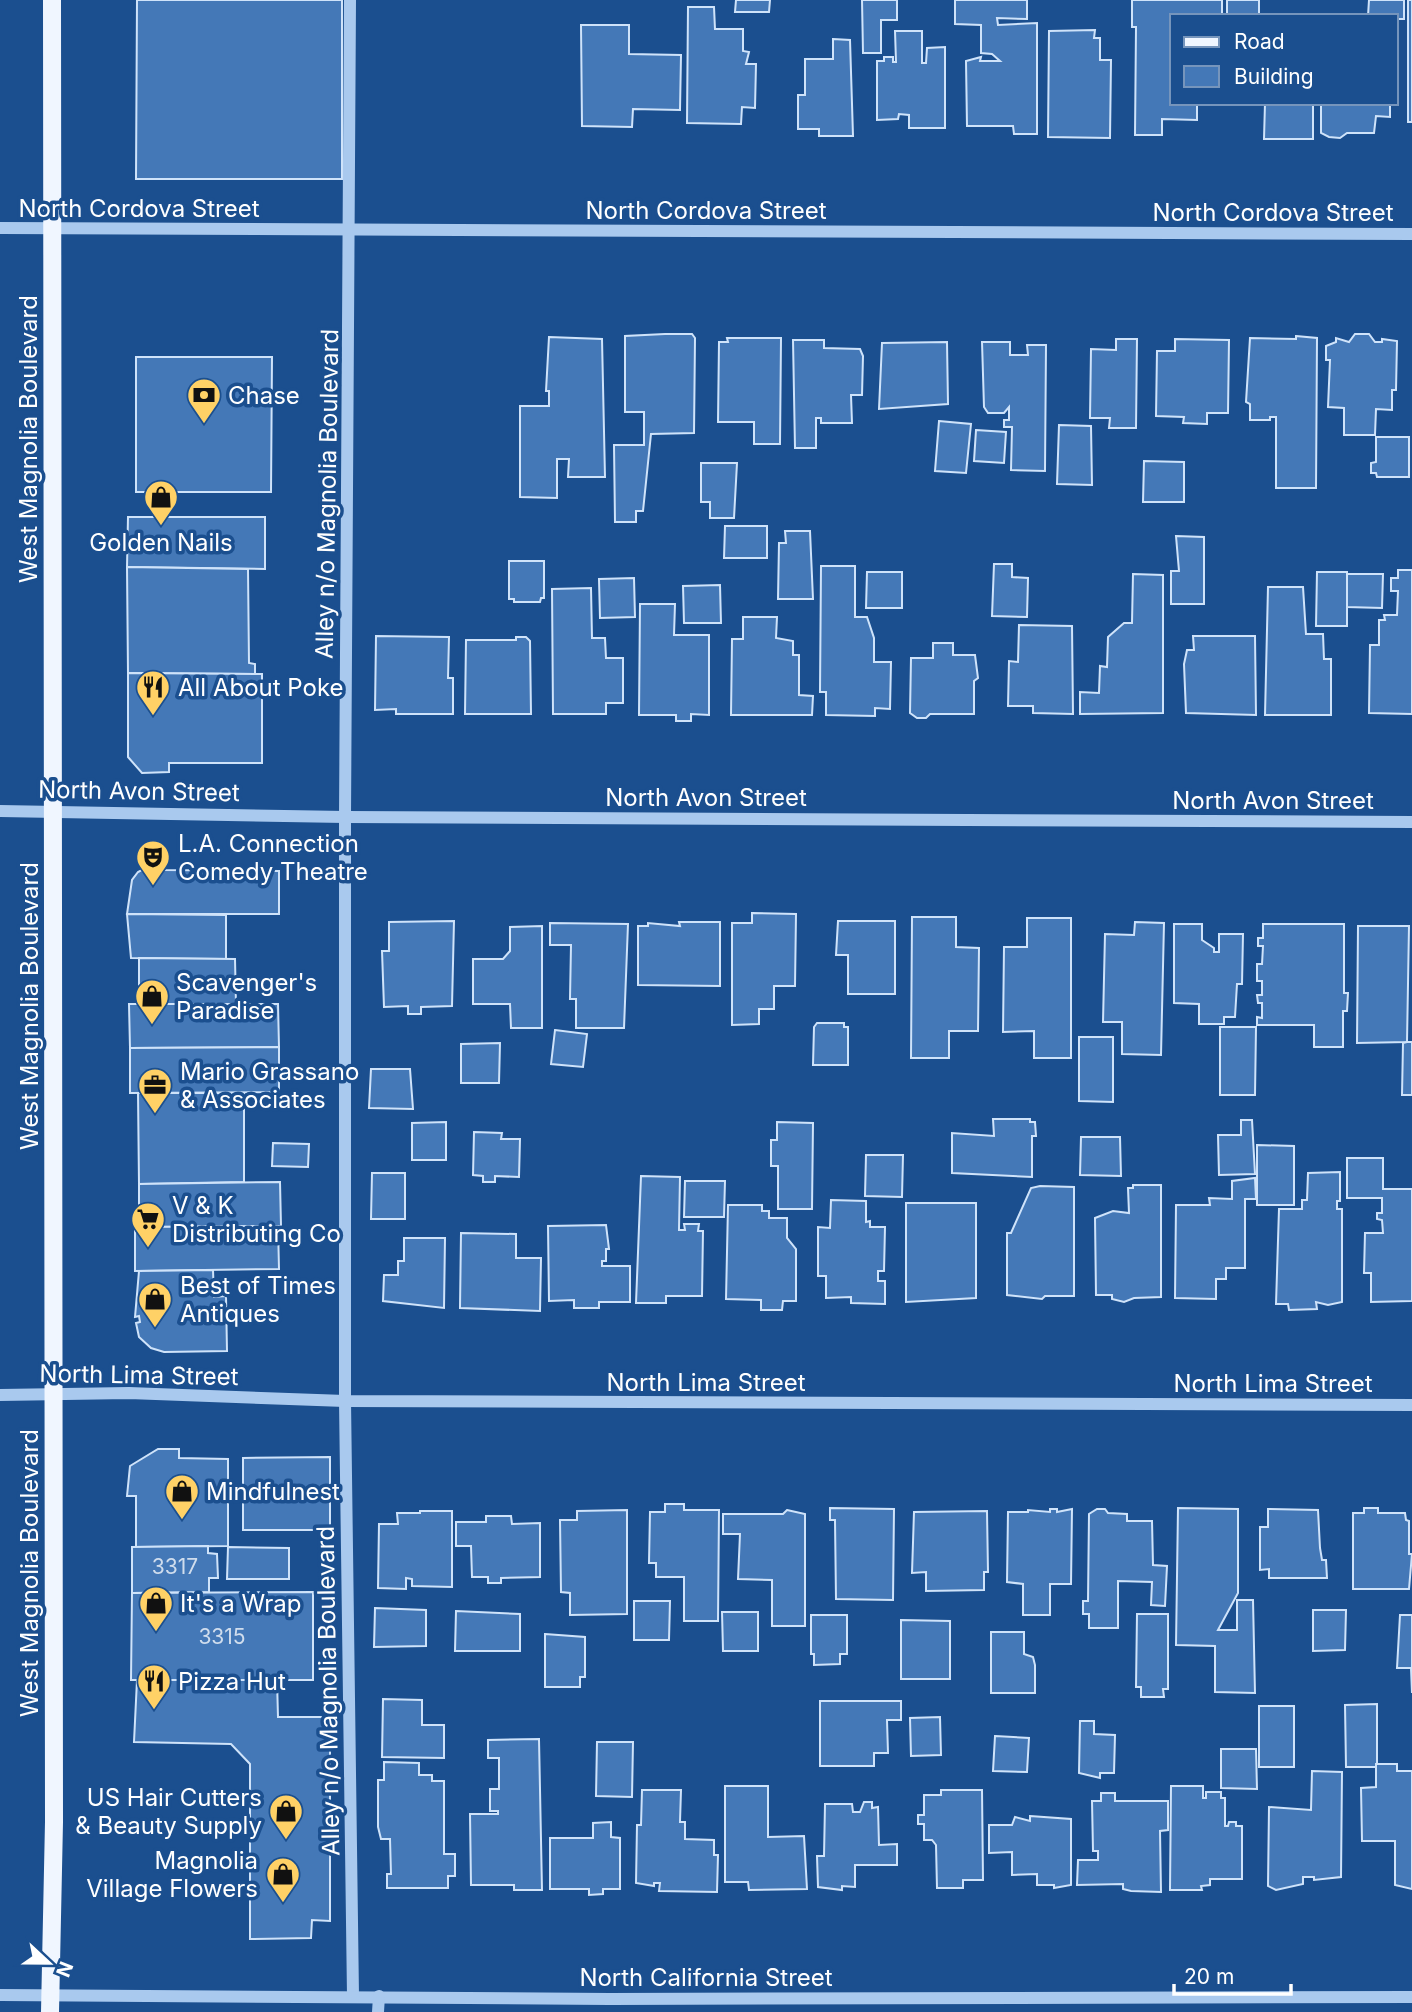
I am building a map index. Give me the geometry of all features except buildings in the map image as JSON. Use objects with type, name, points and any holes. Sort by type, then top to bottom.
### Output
[{"type":"main road","name":"West Magnolia Boulevard","points":[[49,2003],[54,1822],[52,0]]},
{"type":"street","name":"Alley n/o Magnolia Boulevard","points":[[350,0],[345,1401],[353,1996]]},
{"type":"street","name":"North Cordova Street","points":[[0,228],[1412,233]]},
{"type":"street","name":"North Avon Street","points":[[0,811],[345,817],[1412,822]]},
{"type":"street","name":"North Lima Street","points":[[0,1395],[129,1393],[345,1401],[1412,1405]]},
{"type":"street","name":"North California Street","points":[[0,1995],[49,2003],[353,1996],[1412,1997]]},
{"type":"street","points":[[378,2012],[379,1996]]},
{"type":"place","name":"Chase","points":[[204,425]]},
{"type":"place","name":"Golden Nails","points":[[161,527]]},
{"type":"place","name":"All About Poke","points":[[153,717]]},
{"type":"place","name":"L.A. Connection Comedy Theatre","points":[[153,887]]},
{"type":"place","name":"Scavenger's Paradise","points":[[152,1026]]},
{"type":"place","name":"Mario Grassano & Associates","points":[[155,1115]]},
{"type":"place","name":"V & K Distributing Co","points":[[148,1249]]},
{"type":"place","name":"Best of Times Antiques","points":[[155,1329]]},
{"type":"place","name":"Mindfulnest","points":[[182,1521]]},
{"type":"place","name":"It's a Wrap","points":[[156,1633]]},
{"type":"place","name":"Pizza Hut","points":[[154,1711]]},
{"type":"place","name":"US Hair Cutters & Beauty Supply","points":[[286,1841]]},
{"type":"place","name":"Magnolia Village Flowers","points":[[283,1904]]}]
